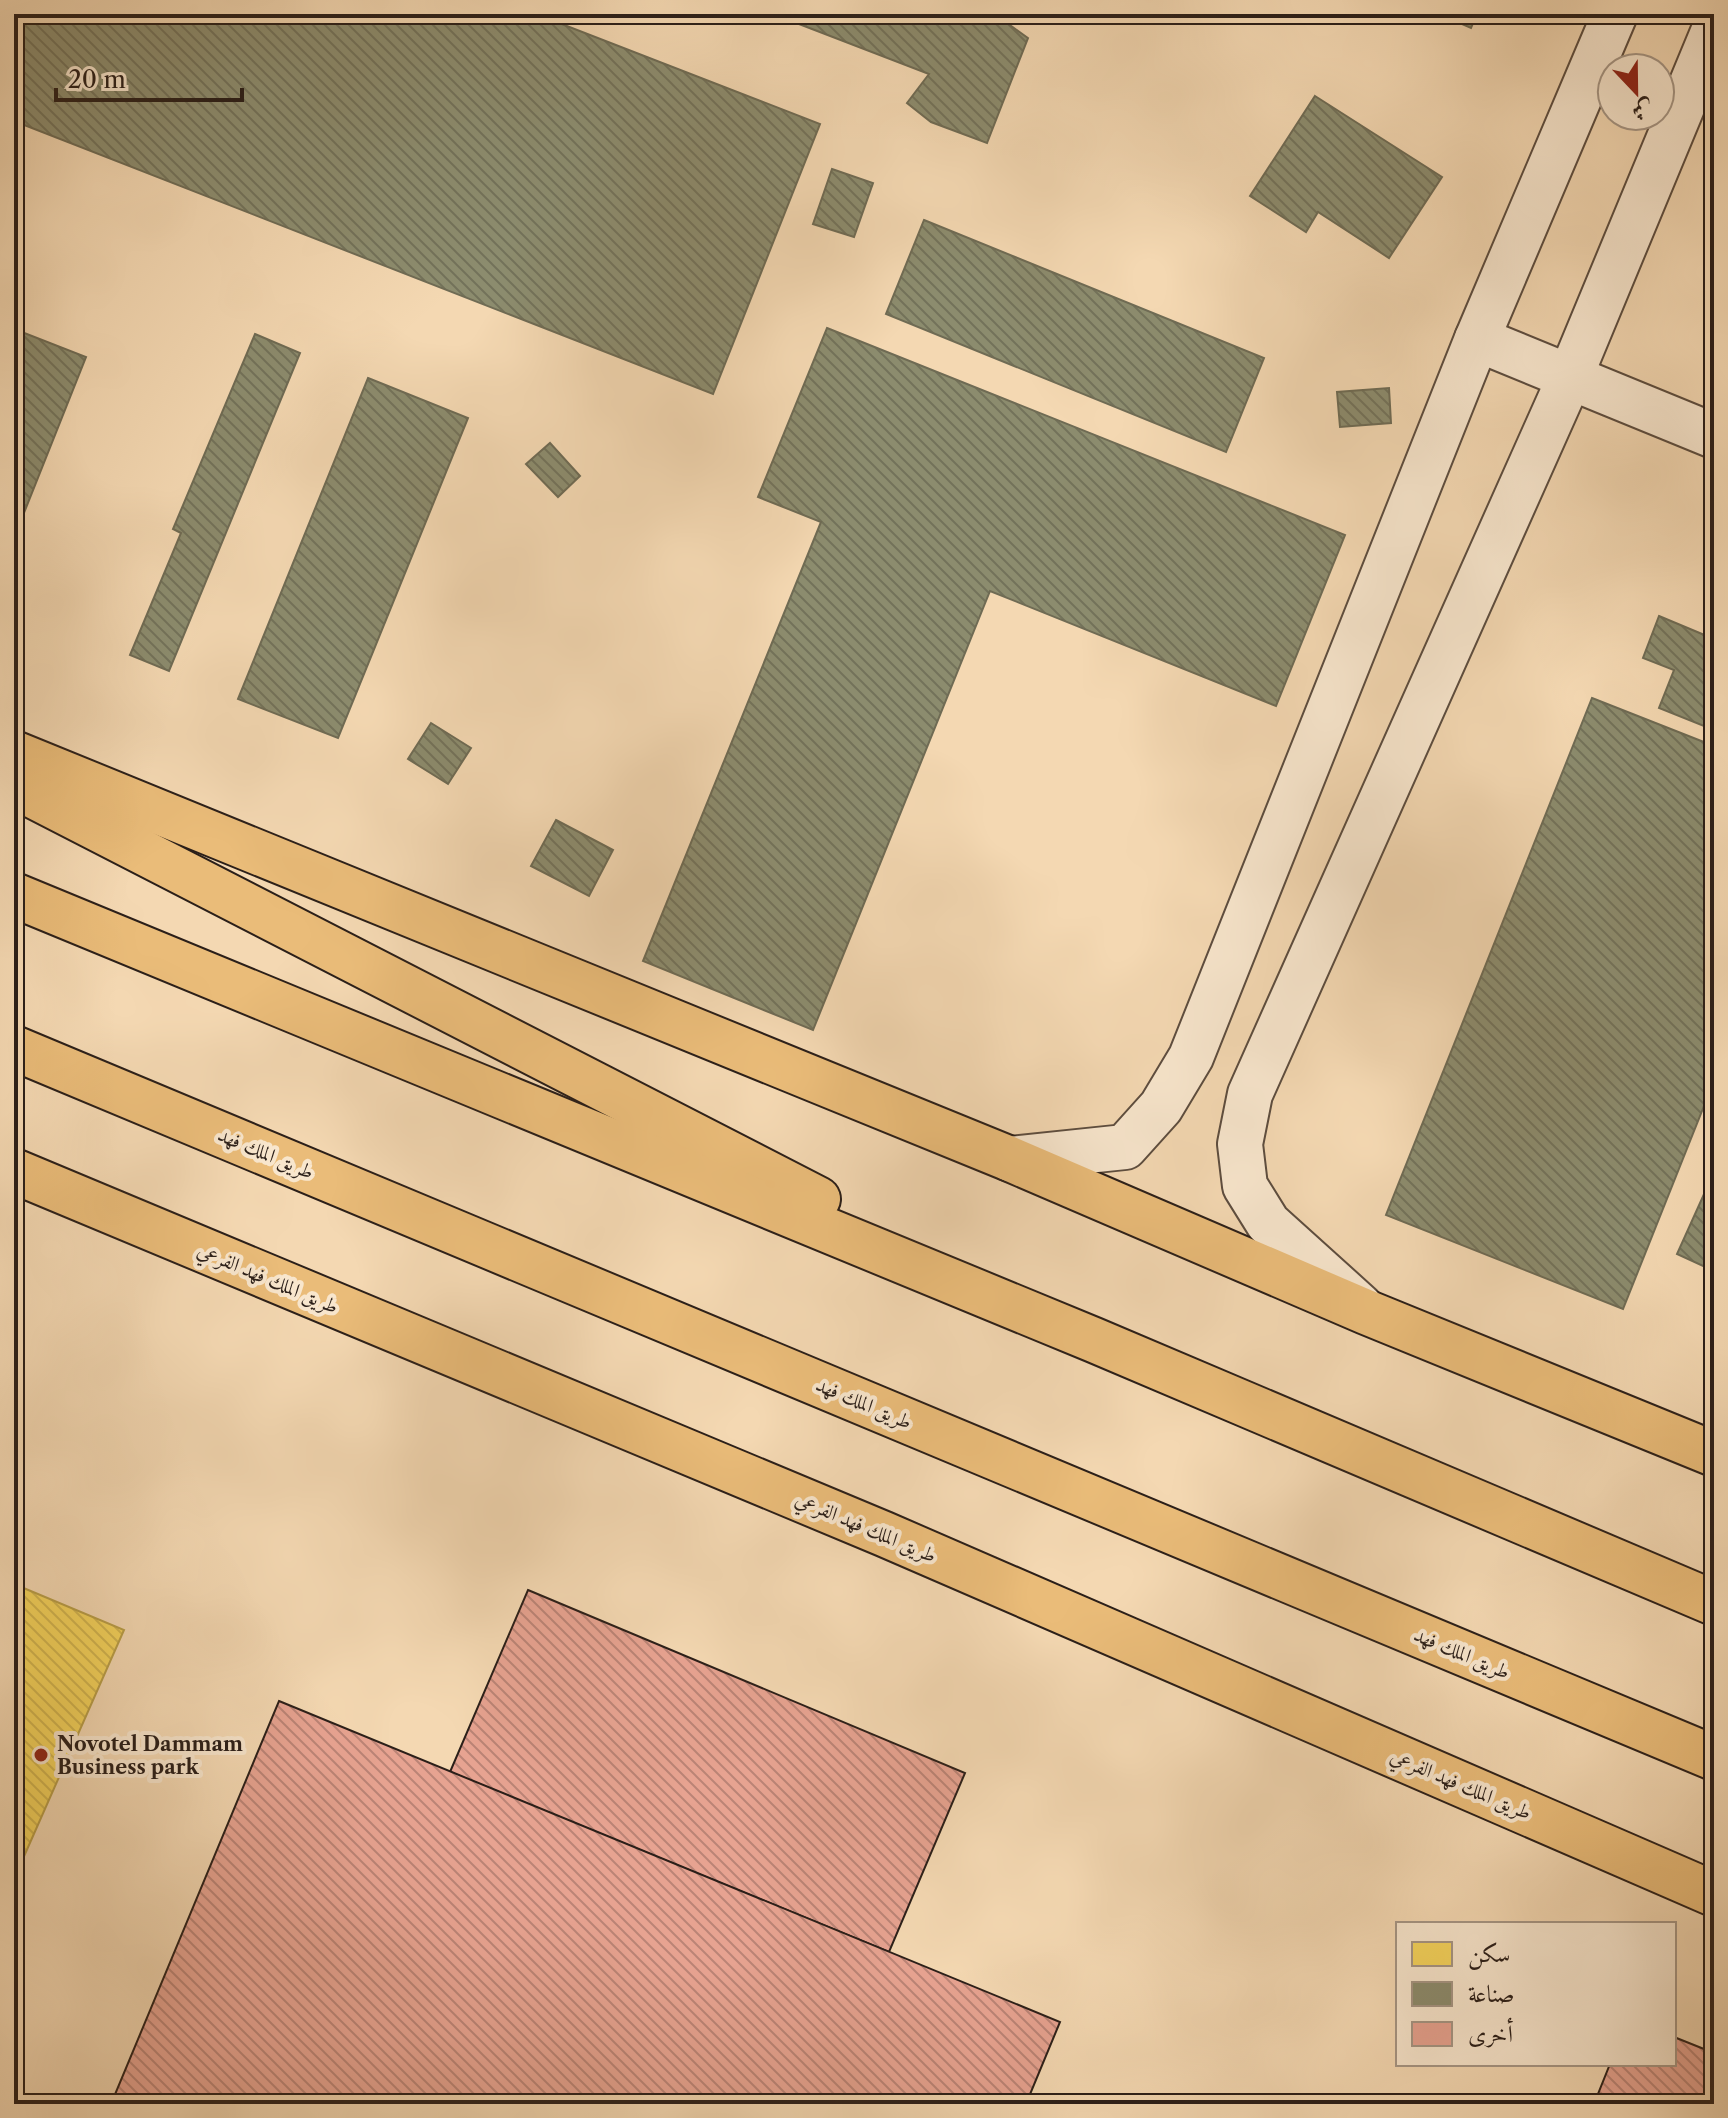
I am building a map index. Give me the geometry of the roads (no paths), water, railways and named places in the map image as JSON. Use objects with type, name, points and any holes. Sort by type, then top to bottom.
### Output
[{"type":"main road","points":[[14,753],[1010,1159],[1366,1312],[1714,1454]]},
{"type":"main road","points":[[14,786],[1094,1340]]},
{"type":"main road","points":[[14,895],[1094,1340],[1714,1603]]},
{"type":"main road","name":"طريق الملك فهد","points":[[14,1048],[1714,1758]]},
{"type":"main road","name":"طريق الملك فهد الفرعي","points":[[14,1171],[884,1534],[1714,1894]]},
{"type":"street","points":[[1010,1159],[1125,1147],[1161,1107],[1191,1057],[1477,339],[1615,14]]},
{"type":"street","points":[[1366,1312],[1268,1223],[1245,1186],[1240,1144],[1250,1094],[1570,377],[1714,30]]},
{"type":"street","points":[[1477,339],[1714,436]]},
{"type":"place","name":"Novotel Dammam Business park","points":[[41,1755]]}]
